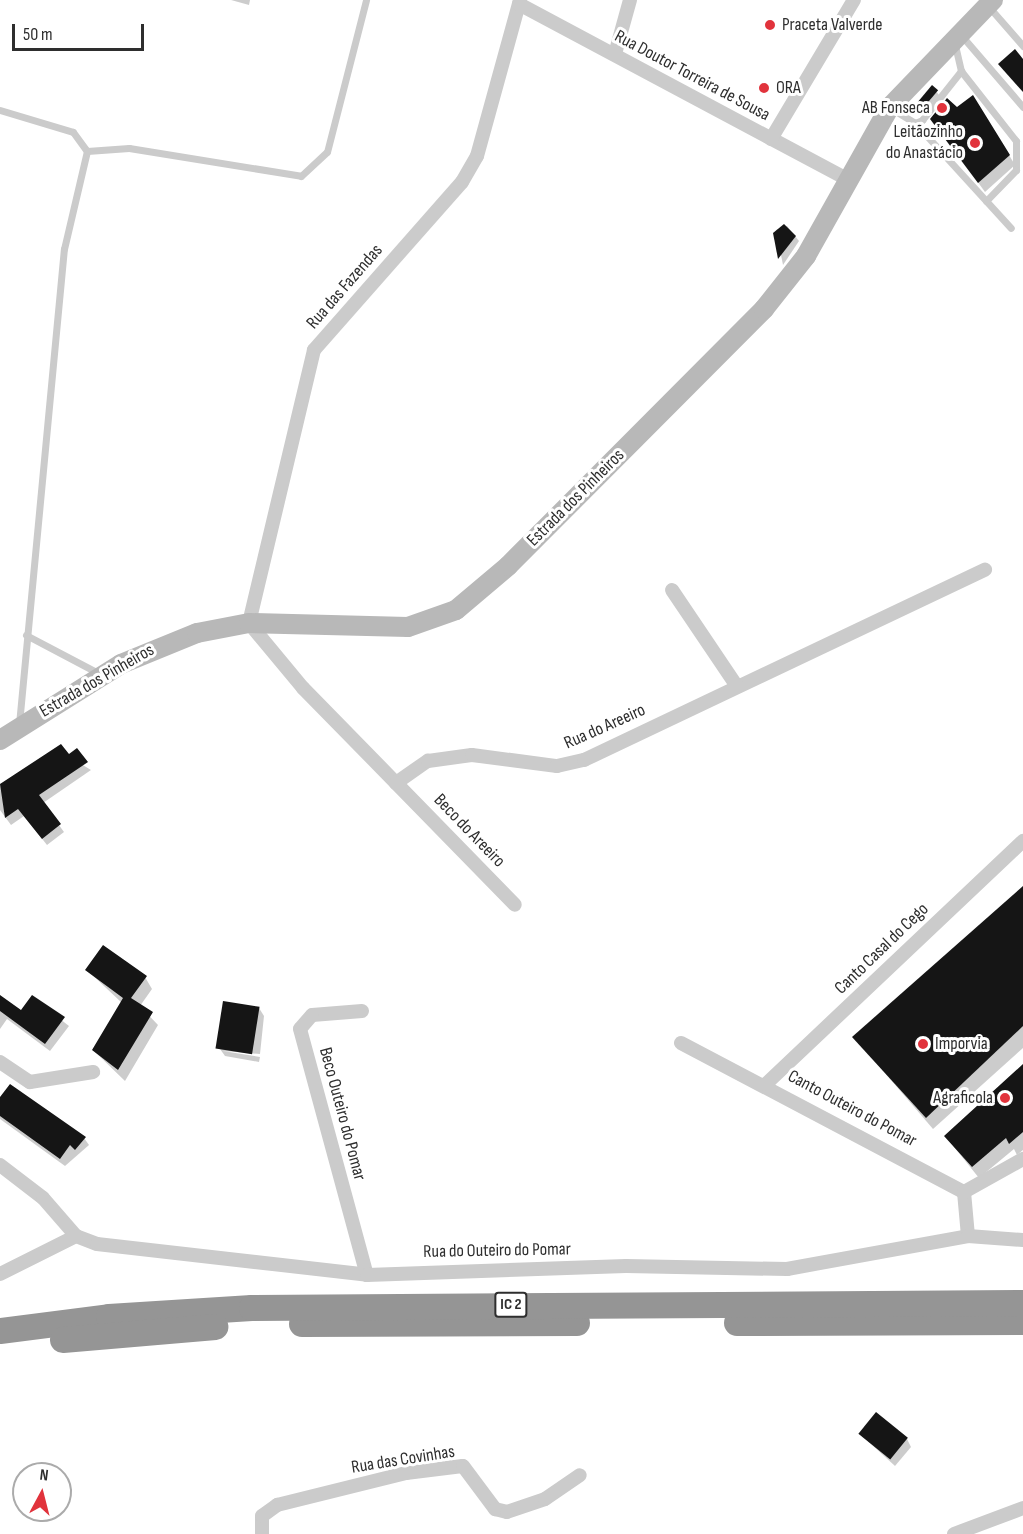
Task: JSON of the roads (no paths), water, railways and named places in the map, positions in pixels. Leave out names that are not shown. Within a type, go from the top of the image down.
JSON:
[{"type":"highway","name":"IC 2","points":[[0,1331],[109,1317],[252,1308],[1023,1303]]},
{"type":"highway","name":"IC 2","points":[[0,1348],[250,1325],[1023,1323]]},
{"type":"main road","name":"Estrada dos Pinheiros","points":[[0,740],[102,675],[173,641],[249,622],[408,627],[435,621],[470,600],[764,309],[806,256],[890,108],[990,2]]},
{"type":"street","points":[[615,54],[630,0]]},
{"type":"street","points":[[771,139],[854,0]]},
{"type":"street","name":"Rua Doutor Torreira de Sousa","points":[[519,2],[848,180]]},
{"type":"street","name":"Rua das Fazendas","points":[[249,622],[314,350],[462,182],[477,156],[519,2]]},
{"type":"street","name":"Rua do Areeiro","points":[[396,783],[428,761],[472,755],[557,765],[584,760],[736,685],[985,570]]},
{"type":"street","points":[[672,590],[736,685]]},
{"type":"street","points":[[249,622],[303,688],[396,783]]},
{"type":"street","name":"Beco do Areeiro","points":[[396,783],[515,905]]},
{"type":"street","name":"Canto Casal do Cego","points":[[766,1084],[1023,841]]},
{"type":"street","name":"Beco Outeiro do Pomar","points":[[362,1011],[312,1015],[300,1029],[367,1275]]},
{"type":"street","name":"Canto Outeiro do Pomar","points":[[681,1043],[766,1084],[964,1192]]},
{"type":"street","points":[[0,1062],[30,1082],[93,1072]]},
{"type":"street","points":[[968,1236],[964,1192],[1023,1159]]},
{"type":"street","points":[[0,1165],[43,1198],[76,1236],[0,1274]]},
{"type":"street","name":"Rua do Outeiro do Pomar","points":[[76,1236],[98,1244],[367,1275],[626,1266],[787,1269],[968,1236],[1023,1240]]},
{"type":"street","name":"Rua das Covinhas","points":[[262,1534],[262,1516],[277,1505],[406,1473],[463,1466],[495,1509],[507,1512],[545,1500],[580,1475]]},
{"type":"street","points":[[954,1534],[980,1530],[1023,1508]]},
{"type":"lane","points":[[87,151],[129,148],[301,176],[327,152],[366,0]]},
{"type":"lane","points":[[990,2],[1023,46]]},
{"type":"lane","points":[[956,36],[962,70],[1016,141],[1016,170],[986,201]]},
{"type":"lane","points":[[956,36],[1023,107]]},
{"type":"lane","points":[[915,123],[962,70]]},
{"type":"lane","points":[[890,108],[915,123],[1011,228]]},
{"type":"lane","points":[[0,110],[73,132],[87,151],[64,249],[19,727]]},
{"type":"lane","points":[[26,635],[102,675]]},
{"type":"place","name":"Praceta Valverde","points":[[770,25]]},
{"type":"place","name":"ORA","points":[[764,88]]},
{"type":"place","name":"AB Fonseca","points":[[942,108]]},
{"type":"place","name":"Leitãozinho do Anastácio","points":[[975,143]]},
{"type":"place","name":"Imporvia","points":[[923,1044]]},
{"type":"place","name":"Agraficola","points":[[1005,1098]]}]
